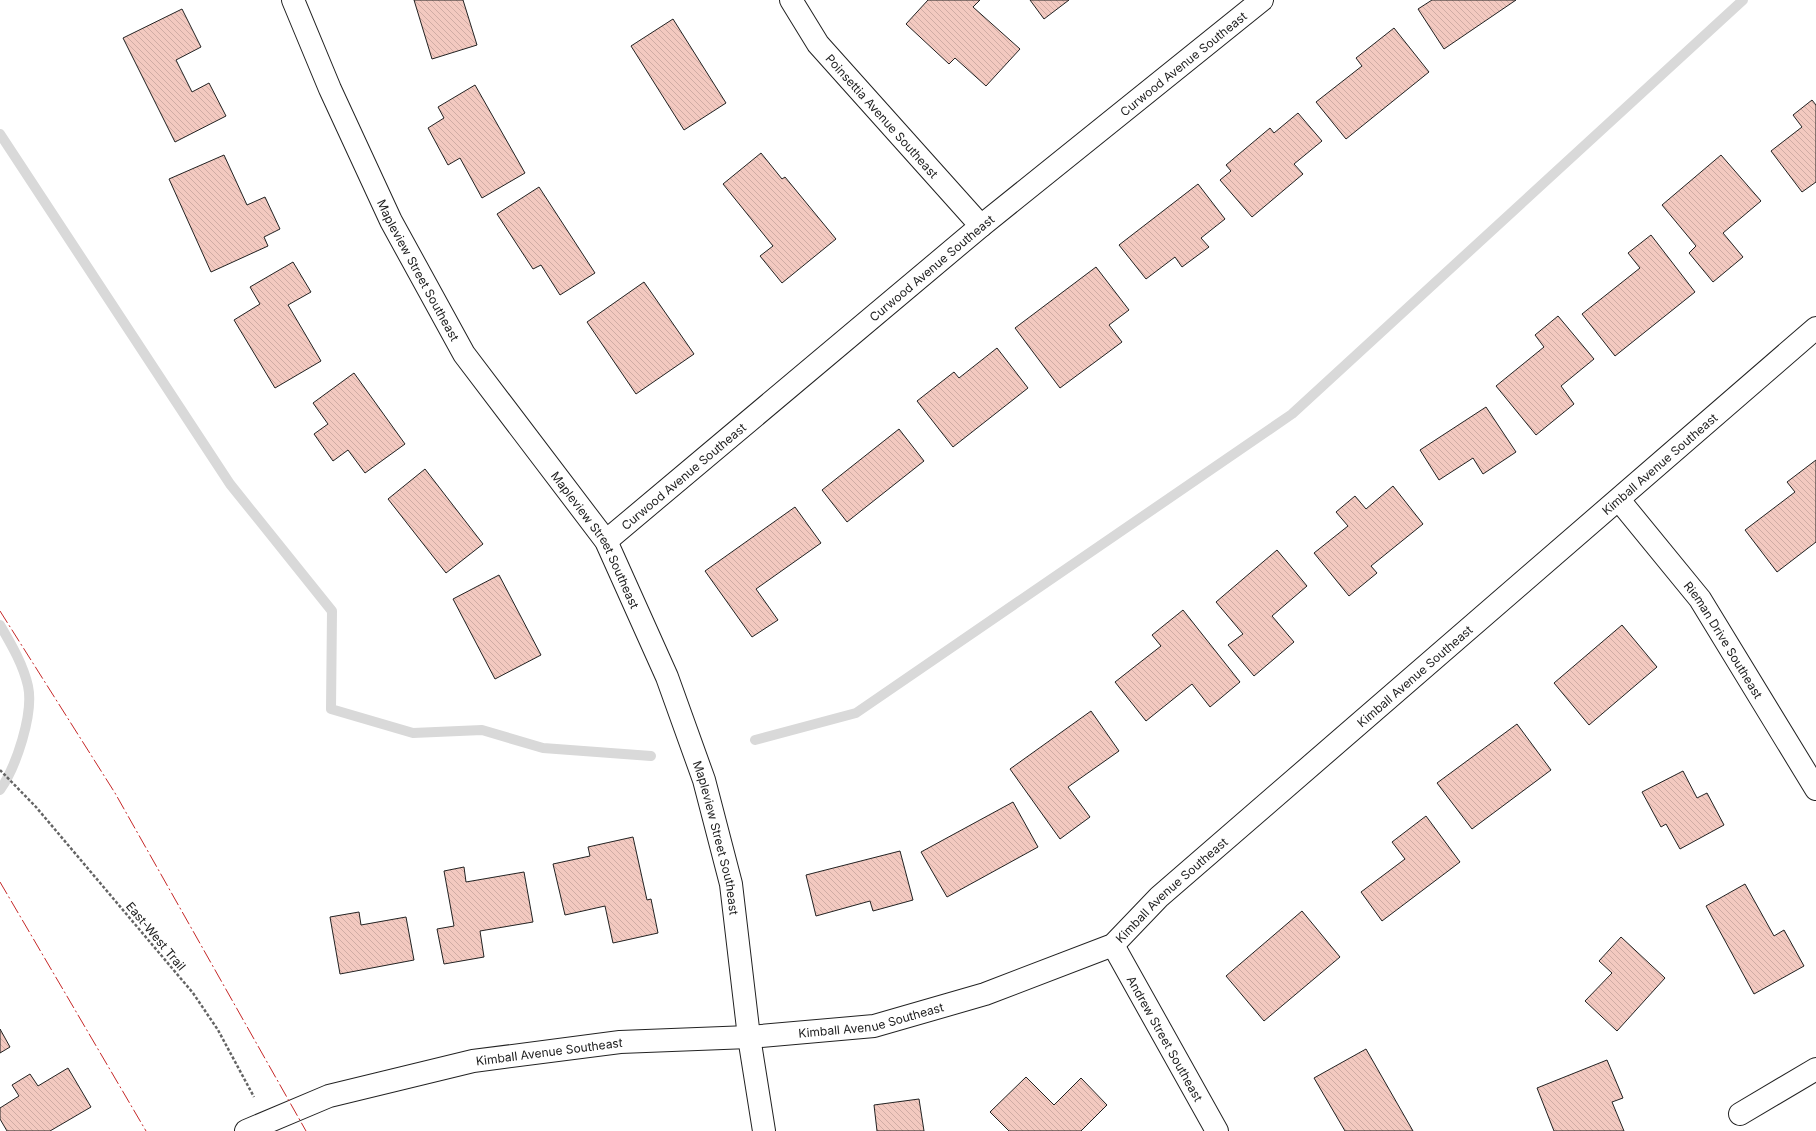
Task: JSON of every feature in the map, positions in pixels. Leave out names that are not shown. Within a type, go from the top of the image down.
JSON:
[{"type":"street","name":"Mapleview Street Southeast","points":[[293,0],[330,89],[391,221],[464,354],[606,541],[667,677],[704,780],[731,884],[749,1037],[764,1131]]},
{"type":"street","name":"Poinsettia Avenue Southeast","points":[[791,0],[818,44],[981,226]]},
{"type":"street","name":"Curwood Avenue Southeast","points":[[606,541],[981,226],[1262,0]]},
{"type":"street","name":"Kimball Avenue Southeast","points":[[246,1131],[329,1096],[473,1061],[620,1042],[749,1037],[874,1026],[985,994],[1113,945],[1159,896],[1619,500],[1816,328]]},
{"type":"street","name":"Rieman Drive Southeast","points":[[1619,500],[1700,599],[1816,789]]},
{"type":"street","name":"Andrew Street Southeast","points":[[1113,945],[1217,1131]]},
{"type":"street","points":[[1740,1114],[1816,1069]]},
{"type":"path","name":"East-West Trail","points":[[0,770],[36,807],[193,993],[218,1030],[268,1122]]},
{"type":"building","points":[[414,0],[463,0],[477,45],[432,59]]},
{"type":"building","points":[[928,0],[980,0],[973,7],[1020,49],[986,86],[955,58],[949,64],[906,24]]},
{"type":"building","points":[[1030,0],[1069,0],[1044,19]]},
{"type":"building","points":[[1432,0],[1516,0],[1444,49],[1418,9]]},
{"type":"building","points":[[182,9],[201,47],[176,60],[192,92],[209,83],[226,116],[175,142],[123,38]]},
{"type":"building","points":[[673,19],[726,103],[684,130],[631,46]]},
{"type":"building","points":[[1394,28],[1429,72],[1346,139],[1316,102],[1362,66],[1356,58]]},
{"type":"building","points":[[475,85],[525,173],[482,198],[460,158],[448,165],[428,128],[444,118],[438,107]]},
{"type":"building","points":[[1812,100],[1816,105],[1816,182],[1802,192],[1771,151],[1802,127],[1793,115]]},
{"type":"building","points":[[1298,113],[1322,141],[1294,164],[1303,174],[1252,217],[1220,180],[1231,171],[1226,165],[1270,128],[1274,133]]},
{"type":"building","points":[[761,153],[782,179],[785,177],[836,239],[782,283],[760,256],[773,246],[723,184]]},
{"type":"building","points":[[224,155],[247,205],[265,197],[280,229],[264,237],[268,246],[211,272],[169,179]]},
{"type":"building","points":[[1721,155],[1761,201],[1723,233],[1743,257],[1713,282],[1689,253],[1696,246],[1662,205]]},
{"type":"building","points":[[1198,184],[1225,219],[1201,238],[1209,247],[1182,267],[1175,257],[1146,279],[1119,245]]},
{"type":"building","points":[[539,187],[595,273],[560,295],[541,265],[533,269],[497,214]]},
{"type":"building","points":[[1651,235],[1695,292],[1615,356],[1582,314],[1640,268],[1628,253]]},
{"type":"building","points":[[293,262],[311,292],[288,305],[321,361],[275,388],[234,320],[260,304],[250,287]]},
{"type":"building","points":[[1096,267],[1129,310],[1109,325],[1122,342],[1060,388],[1015,328]]},
{"type":"building","points":[[644,282],[694,354],[636,394],[587,322]]},
{"type":"building","points":[[1558,316],[1594,359],[1561,386],[1574,404],[1536,435],[1496,386],[1544,347],[1535,335]]},
{"type":"building","points":[[997,348],[1028,388],[953,447],[917,401],[954,372],[959,378]]},
{"type":"building","points":[[354,373],[405,444],[365,473],[348,450],[333,461],[314,434],[328,424],[313,403]]},
{"type":"building","points":[[1486,407],[1516,452],[1483,474],[1473,458],[1439,480],[1420,450]]},
{"type":"building","points":[[899,429],[924,461],[847,522],[822,490]]},
{"type":"building","points":[[1816,460],[1816,542],[1777,572],[1745,530],[1795,492],[1787,482]]},
{"type":"building","points":[[425,469],[483,544],[446,573],[388,499]]},
{"type":"building","points":[[1393,486],[1423,524],[1371,566],[1377,573],[1349,596],[1314,553],[1348,526],[1336,512],[1355,496],[1366,509]]},
{"type":"building","points":[[795,507],[821,543],[756,589],[778,620],[752,637],[705,571]]},
{"type":"building","points":[[1277,550],[1307,586],[1272,616],[1294,642],[1254,676],[1228,645],[1243,634],[1216,602]]},
{"type":"building","points":[[499,575],[541,655],[495,679],[453,599]]},
{"type":"building","points":[[1183,610],[1240,682],[1210,707],[1192,684],[1146,721],[1115,682],[1161,646],[1152,635]]},
{"type":"building","points":[[1622,625],[1657,667],[1589,725],[1554,683]]},
{"type":"building","points":[[1091,711],[1119,751],[1068,787],[1090,817],[1060,839],[1010,769]]},
{"type":"building","points":[[1517,724],[1551,770],[1472,829],[1437,783]]},
{"type":"building","points":[[1683,771],[1697,798],[1707,793],[1724,825],[1680,849],[1666,824],[1661,827],[1642,792]]},
{"type":"building","points":[[1013,802],[1038,847],[947,897],[921,852]]},
{"type":"building","points":[[1426,816],[1460,862],[1382,921],[1361,892],[1405,859],[1392,842]]},
{"type":"building","points":[[633,837],[647,900],[651,899],[658,933],[613,943],[605,906],[565,915],[553,864],[590,856],[588,847]]},
{"type":"building","points":[[900,851],[913,900],[873,911],[870,901],[816,916],[806,875]]},
{"type":"building","points":[[464,867],[466,882],[524,872],[533,922],[480,931],[484,957],[444,964],[437,929],[454,926],[444,871]]},
{"type":"building","points":[[1745,884],[1774,936],[1784,930],[1804,966],[1754,994],[1706,906]]},
{"type":"building","points":[[1302,911],[1340,957],[1264,1021],[1226,976]]},
{"type":"building","points":[[359,912],[361,925],[406,917],[414,960],[340,974],[330,917]]},
{"type":"building","points":[[1621,937],[1665,978],[1617,1031],[1585,1001],[1612,973],[1599,961]]},
{"type":"building","points":[[0,1029],[10,1047],[0,1053]]},
{"type":"building","points":[[1366,1049],[1413,1131],[1345,1131],[1314,1078]]},
{"type":"building","points":[[1607,1060],[1623,1098],[1612,1102],[1624,1131],[1554,1131],[1537,1088]]},
{"type":"building","points":[[68,1068],[91,1107],[50,1131],[7,1131],[0,1119],[0,1108],[19,1096],[12,1085],[30,1074],[38,1086]]},
{"type":"building","points":[[1026,1077],[1054,1105],[1081,1078],[1107,1105],[1081,1131],[1009,1131],[990,1112]]},
{"type":"building","points":[[919,1099],[924,1131],[877,1131],[874,1105]]},
{"type":"waterway","points":[[755,740],[856,713],[1292,414],[1743,0]]},
{"type":"waterway","points":[[0,134],[230,484],[332,611],[331,709],[413,733],[482,730],[543,748],[651,756]]},
{"type":"waterway","points":[[0,625],[23,670],[28,686],[29,698],[26,725],[22,740],[12,768],[0,790]]},
{"type":"power","points":[[0,611],[115,793],[306,1131]]},
{"type":"power","points":[[0,882],[146,1131]]}]
